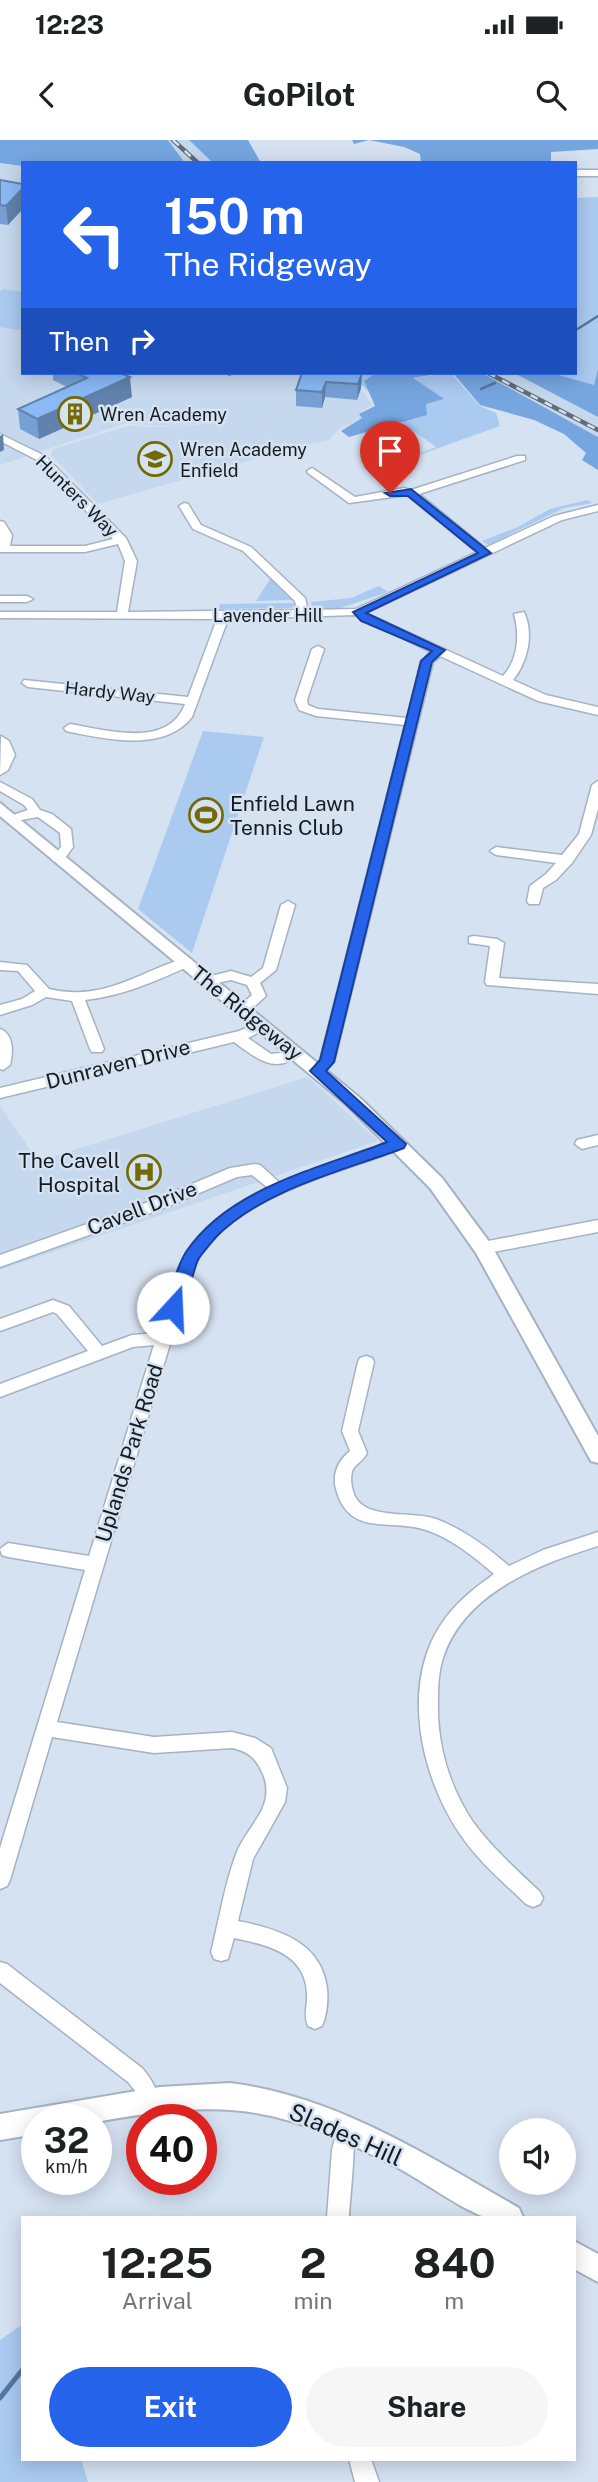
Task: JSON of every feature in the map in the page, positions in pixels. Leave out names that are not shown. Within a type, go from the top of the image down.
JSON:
[{"type":"main road","name":"The Ridgeway","points":[[7,814],[58,859],[294,1051],[398,1144],[450,1201],[483,1248],[598,1455]]},
{"type":"main road","name":"Slades Hill","points":[[112,2108],[231,2094],[307,2112],[346,2129],[508,2216]]},
{"type":"main road","points":[[0,2127],[21,2124]]},
{"type":"main road","points":[[576,2254],[598,2269]]},
{"type":"street","points":[[577,173],[598,173]]},
{"type":"street","name":"Hunters Way","points":[[0,437],[41,458],[122,540],[131,558],[122,614]]},
{"type":"street","points":[[411,493],[521,458]]},
{"type":"street","points":[[312,471],[353,501],[404,491],[411,493],[485,553]]},
{"type":"street","points":[[184,506],[200,529],[247,549],[301,600],[303,614]]},
{"type":"street","name":"Lavender Hill","points":[[0,615],[358,612],[566,515],[598,508]]},
{"type":"street","points":[[0,524],[7,535],[2,549],[76,550],[122,540]]},
{"type":"street","points":[[0,599],[27,599]]},
{"type":"street","points":[[358,612],[542,698],[598,711]]},
{"type":"street","points":[[505,681],[516,669],[523,625],[520,614]]},
{"type":"street","name":"Hardy Way","points":[[70,729],[140,736],[160,735],[183,722],[224,615]]},
{"type":"street","points":[[318,649],[301,700],[303,707],[316,712],[412,722]]},
{"type":"street","points":[[317,1071],[327,1062],[427,661],[440,650]]},
{"type":"street","name":"Hardy Way","points":[[28,683],[192,701]]},
{"type":"street","points":[[0,771],[7,765],[9,753],[7,745],[1,740]]},
{"type":"street","points":[[534,901],[537,886],[551,877],[567,860],[589,828],[598,785]]},
{"type":"street","points":[[0,786],[28,802],[35,812]]},
{"type":"street","points":[[7,814],[45,814],[66,832],[67,847],[58,859]]},
{"type":"street","points":[[496,851],[567,860]]},
{"type":"street","points":[[253,982],[269,970],[288,905]]},
{"type":"street","points":[[474,940],[497,943],[492,982],[598,989]]},
{"type":"street","points":[[0,1010],[27,1002],[44,992],[77,998],[150,979],[186,962]]},
{"type":"street","points":[[0,965],[27,969],[44,992]]},
{"type":"street","points":[[208,981],[231,975],[253,982],[259,996],[243,1009]]},
{"type":"street","points":[[77,998],[97,1049]]},
{"type":"street","name":"Dunraven Drive","points":[[0,1093],[235,1037],[263,1026]]},
{"type":"street","points":[[0,1034],[6,1051],[3,1065]]},
{"type":"street","points":[[235,1037],[268,1059],[283,1058],[294,1051]]},
{"type":"street","points":[[582,1144],[598,1140]]},
{"type":"street","name":"Uplands Park Road","points":[[0,1880],[164,1338],[192,1256],[212,1232],[235,1214],[278,1189],[398,1144]]},
{"type":"street","name":"Cavell Drive","points":[[0,1261],[159,1204],[235,1171],[255,1169],[278,1189]]},
{"type":"street","points":[[483,1248],[598,1226]]},
{"type":"street","points":[[0,1325],[53,1306],[63,1310],[99,1353]]},
{"type":"street","points":[[0,1391],[141,1338],[164,1338]]},
{"type":"street","points":[[366,1362],[350,1431],[359,1453],[344,1468],[342,1479],[346,1498],[360,1513],[372,1518],[411,1519],[435,1525],[507,1575]]},
{"type":"street","points":[[533,1898],[491,1857],[467,1828],[440,1774],[429,1726],[432,1674],[440,1643],[462,1612],[507,1575],[548,1555],[598,1539]]},
{"type":"street","points":[[8,1550],[95,1564]]},
{"type":"street","points":[[47,1728],[154,1745],[232,1740],[248,1744],[264,1754],[278,1788],[276,1802],[244,1857],[221,1952]]},
{"type":"street","points":[[228,1928],[274,1938],[306,1958],[315,1973],[320,1993],[315,2019]]},
{"type":"street","points":[[0,1971],[135,2075],[145,2088],[148,2102]]},
{"type":"street","points":[[338,2216],[346,2129]]},
{"type":"street","points":[[361,2461],[367,2482]]},
{"type":"shaded area","points":[[0,140],[168,140],[184,161],[21,161],[21,166],[0,163]]},
{"type":"shaded area","points":[[168,140],[189,140],[211,161],[184,161]]},
{"type":"shaded area","points":[[189,140],[248,140],[260,161],[211,161]]},
{"type":"shaded area","points":[[352,140],[369,140],[354,144]]},
{"type":"shaded area","points":[[369,140],[598,140],[598,149],[551,152],[551,161],[421,161],[420,154],[404,147]]},
{"type":"shaded area","points":[[0,163],[21,166],[21,375],[349,375],[373,405],[360,413],[362,418],[339,429],[329,440],[98,504],[51,455],[53,449],[128,426],[160,427],[264,420],[164,426],[126,423],[0,465]]},
{"type":"shaded area","points":[[598,197],[598,405],[554,375],[577,375],[577,198]]},
{"type":"shaded area","points":[[3,289],[21,292],[19,330],[0,327],[0,292]]},
{"type":"shaded area","points":[[598,369],[598,417],[518,375],[558,375],[594,385]]},
{"type":"shaded area","points":[[351,375],[409,375],[414,378],[453,375],[480,406],[496,413],[500,426],[388,466],[436,447],[404,424]]},
{"type":"shaded area","points":[[373,375],[430,375],[413,378],[444,399],[426,404],[427,415],[349,437],[341,431],[362,418],[359,414],[375,406],[364,381]]},
{"type":"shaded area","points":[[455,375],[486,375],[598,437],[598,470],[582,460],[586,453],[564,434],[534,420],[480,405]]},
{"type":"shaded area","points":[[486,375],[518,375],[598,417],[598,437]]},
{"type":"shaded area","points":[[587,500],[593,503],[564,508],[488,545],[482,541],[518,527],[550,509]]},
{"type":"shaded area","points":[[272,576],[297,600],[256,601]]},
{"type":"shaded area","points":[[379,586],[388,592],[340,608],[312,608],[311,602],[351,598]]},
{"type":"shaded area","points":[[296,603],[292,608],[219,609],[220,604]]},
{"type":"shaded area","name":"Enfield Lawn Tennis Club","points":[[203,731],[264,737],[192,953],[138,909]]},
{"type":"shaded area","name":"The Cavell Hospital","points":[[308,1077],[378,1141],[0,1270],[0,1106],[38,1161]]},
{"type":"shaded area","points":[[21,2325],[21,2461],[82,2461],[88,2482],[0,2482],[0,2340]]},
{"type":"building","points":[[0,180],[21,184],[21,190],[6,206],[0,205]]},
{"type":"building","points":[[80,375],[130,377],[37,419],[18,409],[87,378]]},
{"type":"building","points":[[301,375],[361,375],[358,384],[326,382],[322,392],[296,390]]},
{"type":"waterway","points":[[577,329],[598,316]]},
{"type":"waterway","points":[[481,389],[495,383]]},
{"type":"waterway","points":[[0,2398],[21,2372]]},
{"type":"railway","points":[[173,140],[196,161]]},
{"type":"railway","points":[[492,375],[598,430]]},
{"type":"place","name":"Wren Academy","points":[[75,414]]},
{"type":"place","name":"Wren Academy Enfield","points":[[155,459]]},
{"type":"place","name":"Enfield Lawn Tennis Club","points":[[206,815]]},
{"type":"place","name":"The Cavell Hospital","points":[[144,1172]]},
{"type":"route","points":[[173,1308],[192,1256],[212,1232],[235,1214],[278,1189],[398,1144],[317,1071],[327,1062],[427,661],[429,656],[440,650],[358,612],[485,553],[411,493],[390,493]]}]
